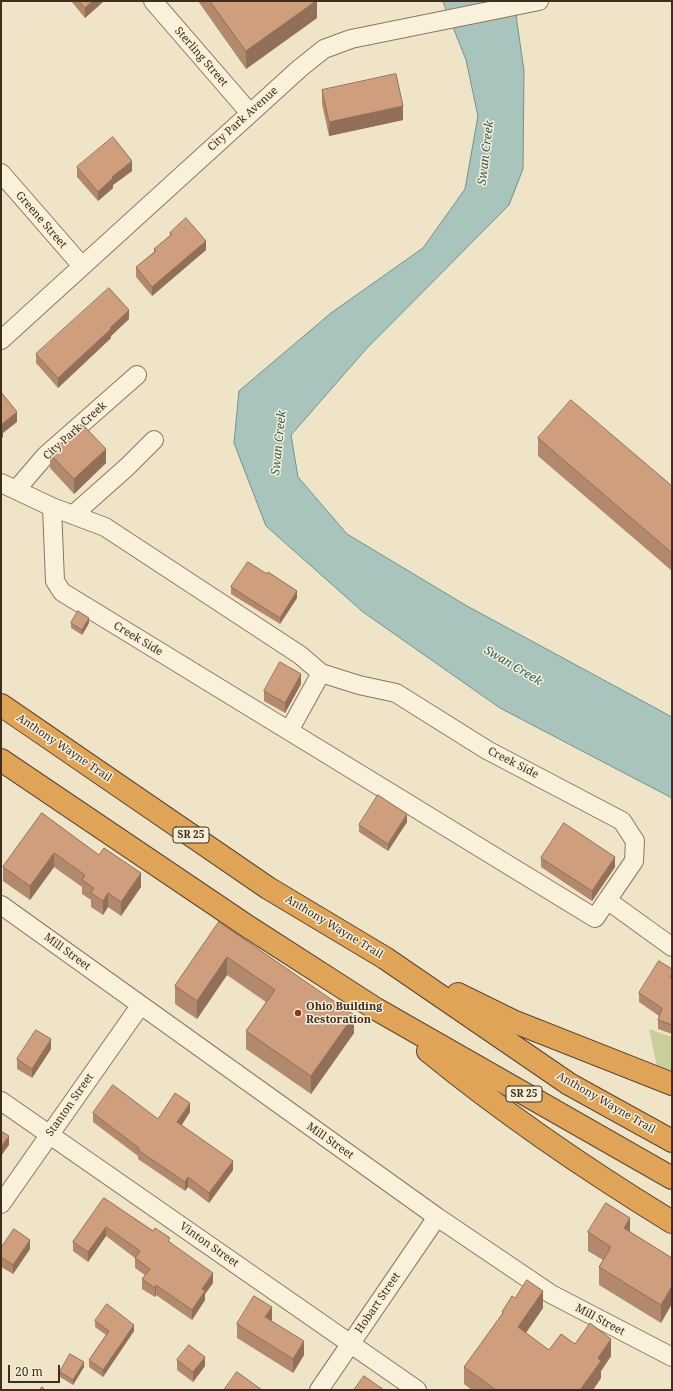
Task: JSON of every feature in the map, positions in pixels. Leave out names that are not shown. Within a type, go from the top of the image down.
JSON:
[{"type":"highway","name":"Anthony Wayne Trail","points":[[1,706],[268,888],[385,958],[569,1084],[672,1141]]},
{"type":"highway","name":"SR 25","points":[[1,760],[247,926],[376,1009],[672,1178]]},
{"type":"highway","points":[[385,958],[515,1022],[672,1084]]},
{"type":"highway","points":[[376,1009],[482,1095],[616,1188],[672,1222]]},
{"type":"street","name":"Sterling Street","points":[[153,1],[249,112]]},
{"type":"street","name":"City Park Avenue","points":[[1,340],[249,112],[299,68],[324,49],[351,39],[530,3]]},
{"type":"street","name":"Greene Street","points":[[1,173],[82,266]]},
{"type":"street","name":"City Park Creek","points":[[9,487],[137,375]]},
{"type":"street","points":[[73,515],[127,467],[154,440]]},
{"type":"street","name":"Creek Side","points":[[9,487],[52,507],[105,527],[300,655],[321,673],[359,685],[396,693],[487,750],[622,821],[635,841],[634,861],[595,918],[62,592],[55,581],[52,507]]},
{"type":"street","points":[[289,731],[321,673]]},
{"type":"street","points":[[608,900],[672,947]]},
{"type":"street","name":"Mill Street","points":[[1,905],[140,1006],[437,1217],[551,1294],[672,1357]]},
{"type":"street","name":"Stanton Street","points":[[1,1204],[140,1006]]},
{"type":"street","name":"Vinton Street","points":[[1,1101],[417,1390]]},
{"type":"street","name":"Hobart Street","points":[[319,1390],[437,1217]]},
{"type":"green space","points":[[649,1029],[672,1037],[672,1071],[657,1066]]},
{"type":"water","name":"Swan Creek","points":[[443,1],[514,1],[524,71],[523,169],[509,205],[367,348],[291,435],[298,477],[347,534],[467,606],[672,717],[672,798],[500,708],[363,612],[266,526],[234,443],[239,391],[331,313],[423,248],[465,189],[478,116],[466,60]]},
{"type":"building","points":[[79,1],[93,1],[85,8]]},
{"type":"building","points":[[210,1],[316,1],[246,51]]},
{"type":"building","points":[[396,74],[403,106],[329,122],[322,90]]},
{"type":"building","points":[[113,137],[132,161],[112,177],[113,178],[98,192],[77,167]]},
{"type":"building","points":[[186,218],[206,241],[152,287],[136,267],[156,251],[154,249],[172,234],[170,233]]},
{"type":"building","points":[[109,288],[129,310],[110,328],[111,329],[58,378],[36,354]]},
{"type":"building","points":[[1,392],[17,412],[1,425]]},
{"type":"building","points":[[571,400],[672,486],[672,553],[538,438]]},
{"type":"building","points":[[82,424],[106,449],[74,479],[50,454]]},
{"type":"building","points":[[248,562],[267,574],[268,572],[297,591],[280,618],[231,587]]},
{"type":"building","points":[[78,611],[89,618],[82,630],[71,623]]},
{"type":"building","points":[[280,662],[301,674],[285,703],[264,691]]},
{"type":"building","points":[[378,795],[407,814],[388,844],[359,825]]},
{"type":"building","points":[[42,813],[99,855],[104,848],[141,873],[121,902],[108,893],[103,901],[91,893],[94,888],[82,880],[85,875],[54,853],[30,886],[3,867]]},
{"type":"building","points":[[564,823],[615,857],[592,891],[541,858]]},
{"type":"building","name":"Ohio Building Restoration","points":[[219,922],[354,1015],[311,1076],[246,1031],[275,990],[227,957],[197,1001],[175,986]]},
{"type":"building","points":[[659,961],[672,969],[670,977],[672,978],[672,1025],[658,1020],[662,1008],[639,993]]},
{"type":"building","points":[[36,1030],[51,1039],[32,1069],[17,1059]]},
{"type":"building","points":[[113,1085],[158,1119],[175,1093],[190,1103],[177,1122],[233,1161],[209,1193],[188,1177],[185,1182],[138,1150],[139,1148],[93,1113]]},
{"type":"building","points":[[1,1131],[9,1136],[1,1147]]},
{"type":"building","points":[[104,1198],[153,1231],[155,1228],[170,1238],[168,1241],[213,1273],[202,1289],[205,1291],[192,1310],[156,1285],[155,1288],[142,1279],[150,1269],[135,1258],[140,1251],[106,1227],[88,1252],[73,1242]]},
{"type":"building","points":[[606,1203],[630,1218],[624,1228],[672,1258],[672,1286],[661,1305],[599,1267],[611,1247],[588,1232]]},
{"type":"building","points":[[14,1229],[30,1240],[13,1265],[1,1257],[1,1248]]},
{"type":"building","points":[[527,1280],[543,1291],[518,1327],[549,1350],[561,1334],[575,1344],[590,1323],[611,1339],[598,1358],[601,1361],[580,1390],[496,1390],[464,1367],[503,1313],[502,1312],[512,1296],[515,1298]]},
{"type":"building","points":[[254,1296],[272,1307],[265,1317],[304,1341],[293,1359],[237,1324]]},
{"type":"building","points":[[107,1304],[134,1325],[103,1370],[89,1360],[109,1331],[95,1321]]},
{"type":"building","points":[[189,1345],[205,1357],[193,1372],[177,1360]]},
{"type":"building","points":[[70,1354],[84,1362],[73,1380],[60,1372]]},
{"type":"building","points":[[237,1372],[262,1390],[224,1390]]},
{"type":"building","points":[[364,1376],[384,1390],[354,1390]]},
{"type":"place","name":"Ohio Building Restoration","points":[[298,1013]]}]
